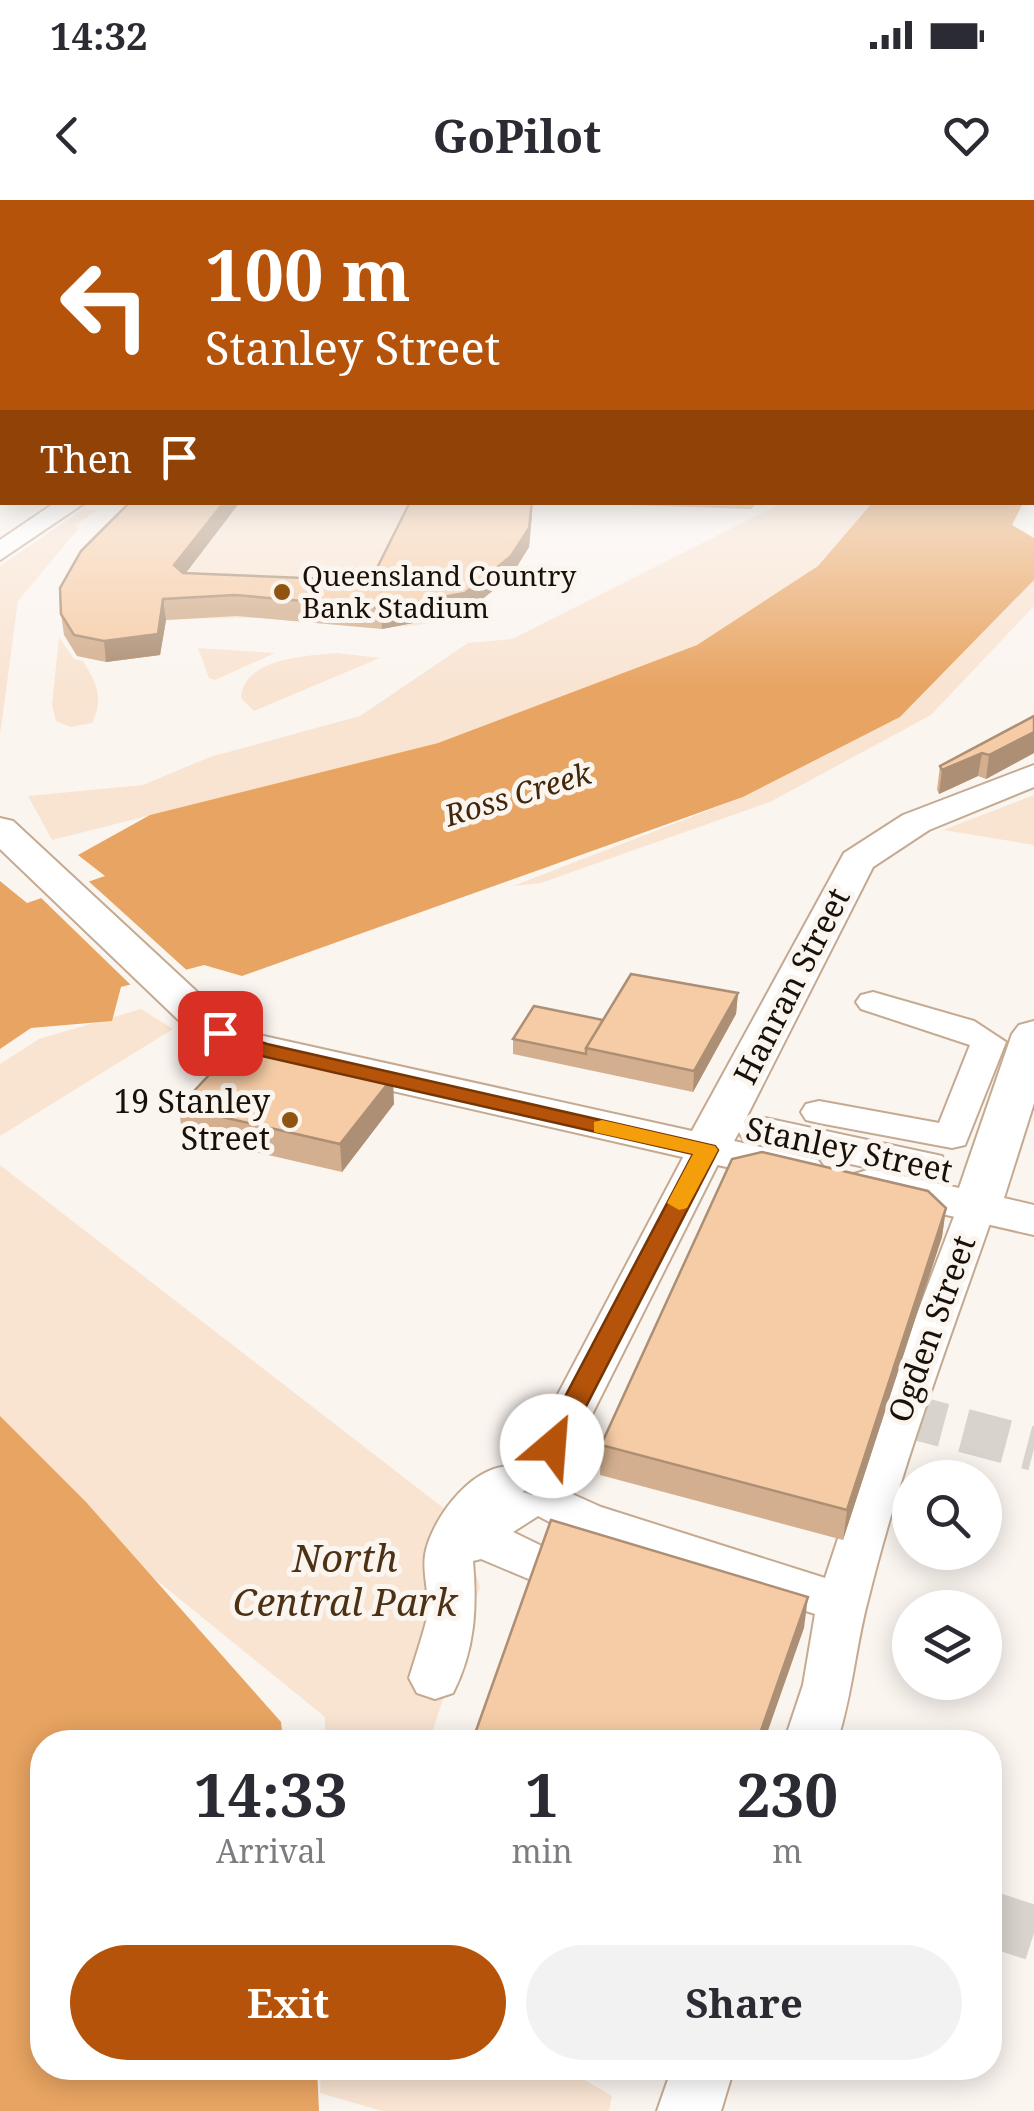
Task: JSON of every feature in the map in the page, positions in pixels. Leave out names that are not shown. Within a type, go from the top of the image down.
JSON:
[{"type":"main road","points":[[0,533],[35,509]]},
{"type":"main road","points":[[0,552],[63,509]]},
{"type":"main road","name":"Hanran Street","points":[[714,1137],[857,861],[868,849],[925,821],[1025,783]]},
{"type":"main road","name":"Stanley Street","points":[[0,829],[212,1028],[714,1137],[1000,1192],[1034,1220]]},
{"type":"main road","name":"Ogden Street","points":[[1000,1192],[1034,1034]]},
{"type":"street","points":[[819,1112],[952,1138],[988,1042]]},
{"type":"street","name":"Hanran Street","points":[[508,1511],[714,1137]]},
{"type":"street","name":"Ogden Street","points":[[815,1730],[829,1686],[842,1603],[900,1414],[1000,1192]]},
{"type":"street","points":[[508,1511],[505,1552],[531,1562]]},
{"type":"street","points":[[508,1511],[584,1519],[842,1603]]},
{"type":"street","points":[[435,1678],[453,1613],[508,1511]]},
{"type":"street","points":[[689,2111],[700,2080]]},
{"type":"green space","name":"Queensland Country Bank Stadium","points":[[148,509],[528,509],[532,514],[525,548],[510,575],[468,608],[444,619],[394,627],[273,618],[166,620],[160,655],[106,662],[77,656]]},
{"type":"green space","points":[[770,509],[867,509],[818,566],[697,645],[438,743],[52,840],[28,796],[143,785],[210,757],[360,716],[468,643],[512,639]]},
{"type":"green space","points":[[82,510],[98,510],[74,526],[79,528],[18,601],[0,735],[0,566]]},
{"type":"green space","points":[[1034,580],[1034,606],[931,715],[770,802],[541,883],[513,886],[743,797],[900,717]]},
{"type":"green space","points":[[59,637],[74,659],[83,661],[95,684],[98,706],[92,723],[71,727],[56,721],[52,705]]},
{"type":"green space","points":[[198,648],[275,653],[215,680],[209,678]]},
{"type":"green space","points":[[337,653],[380,658],[254,711],[241,698],[244,685],[264,667],[294,658]]},
{"type":"green space","points":[[1034,795],[1034,845],[943,830]]},
{"type":"green space","points":[[141,1009],[173,1029],[0,1136],[0,1064],[39,1039]]},
{"type":"green space","name":"North Central Park","points":[[0,1165],[459,1520],[480,1587],[433,1730],[325,1730],[325,1717],[0,1453]]},
{"type":"green space","points":[[321,2080],[585,2080],[612,2096],[609,2111],[382,2111],[320,2093]]},
{"type":"water","name":"Ross Creek","points":[[867,509],[1020,509],[1012,525],[1034,538],[1034,580],[900,717],[743,797],[242,976],[204,965],[121,987],[112,1021],[31,1028],[0,1049],[0,881],[27,903],[105,876],[78,855],[150,815],[438,743],[697,645],[818,566]]},
{"type":"water","points":[[0,1416],[86,1502],[281,1722],[282,1730],[30,1730],[30,2080],[318,2080],[319,2111],[0,2111]]},
{"type":"pier","points":[[85,878],[191,974],[135,989],[37,894]]},
{"type":"building","points":[[123,509],[218,509],[174,565],[183,573],[355,580],[374,574],[406,509],[531,509],[529,528],[511,556],[465,593],[381,608],[235,595],[163,599],[158,634],[104,641],[74,635],[61,614],[60,588],[81,551]]},
{"type":"building","points":[[1034,716],[1034,732],[989,755],[982,753],[942,770],[940,766]]},
{"type":"building","points":[[631,974],[738,993],[694,1071],[586,1048]]},
{"type":"building","points":[[534,1006],[603,1020],[586,1054],[513,1039]]},
{"type":"building","points":[[239,1043],[393,1077],[340,1144],[179,1107]]},
{"type":"building","points":[[762,1152],[928,1191],[946,1208],[847,1510],[601,1445],[732,1159]]},
{"type":"building","points":[[551,1520],[808,1597],[761,1730],[476,1730]]},
{"type":"tunnel","points":[[901,1414],[1034,1449]]},
{"type":"tunnel","points":[[1002,1923],[1034,1933]]},
{"type":"slow traffic","points":[[602,1127],[706,1150],[679,1203]]},
{"type":"place","name":"Queensland Country Bank Stadium","points":[[282,592]]},
{"type":"place","name":"19 Stanley Street","points":[[290,1120]]},
{"type":"route","points":[[220,1033],[260,1049],[706,1150],[552,1446]]}]
